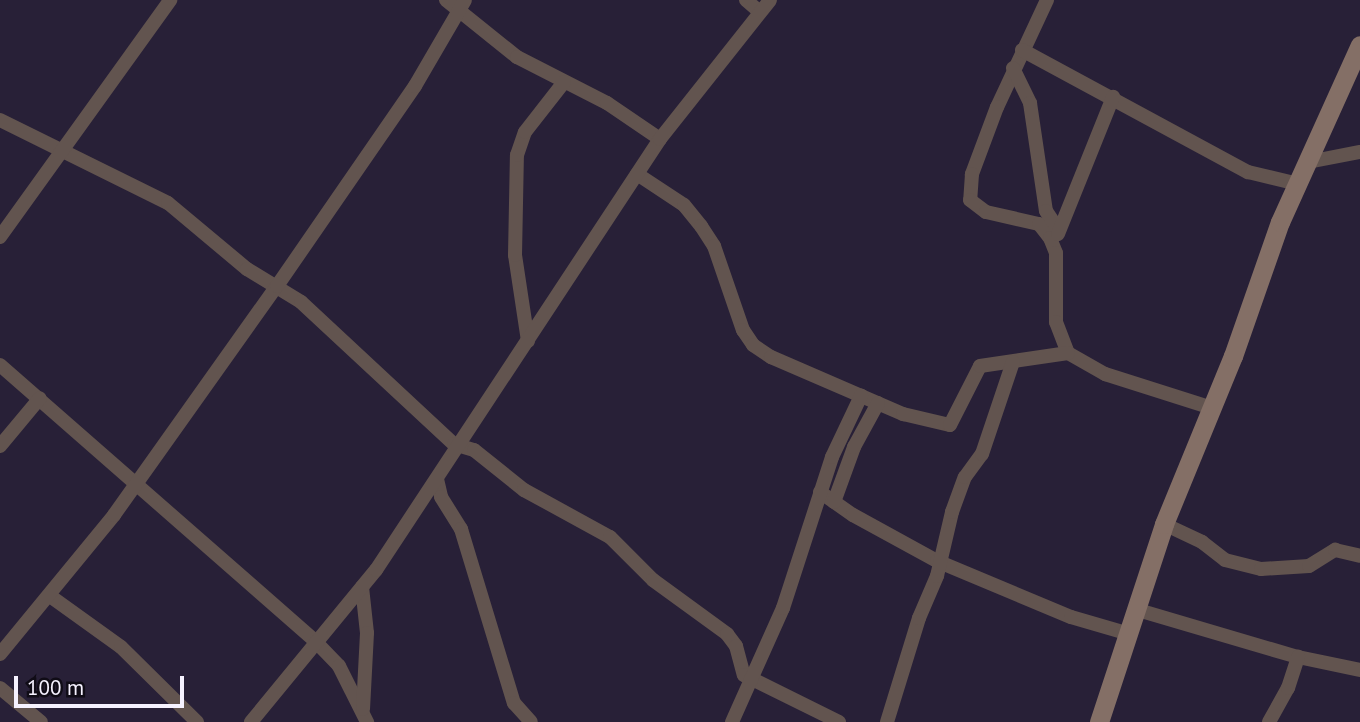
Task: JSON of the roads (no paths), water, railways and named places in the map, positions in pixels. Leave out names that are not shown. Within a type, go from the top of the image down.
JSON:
[{"type":"street","points":[[0,237],[170,0]]},
{"type":"street","points":[[446,0],[462,6],[517,57],[607,103],[660,139]]},
{"type":"street","points":[[746,0],[760,12]]},
{"type":"street","points":[[251,722],[362,587],[460,446],[660,139],[770,0]]},
{"type":"street","points":[[1047,0],[1013,68],[972,174],[970,200],[986,212],[1039,225],[1056,253]]},
{"type":"street","points":[[0,654],[50,596],[277,286],[415,86],[462,6]]},
{"type":"street","points":[[1099,722],[1138,610],[1164,524],[1209,407],[1298,184],[1360,44]]},
{"type":"street","points":[[1021,50],[1113,97],[1248,172],[1270,181],[1298,184]]},
{"type":"street","points":[[1013,68],[1032,112],[1046,211],[1059,230]]},
{"type":"street","points":[[528,341],[515,255],[517,155],[525,132],[564,82]]},
{"type":"street","points":[[1068,353],[1056,322],[1056,253],[1059,230],[1079,190],[1113,97]]},
{"type":"street","points":[[0,120],[157,197],[247,270],[301,302],[460,446],[474,450],[524,490],[596,526],[653,580],[727,634],[736,646],[740,668],[753,680],[839,722]]},
{"type":"street","points":[[1308,162],[1360,152]]},
{"type":"street","points":[[637,173],[684,205],[701,226],[714,246],[743,330],[753,345],[771,357],[878,403],[932,424],[950,425],[977,369],[985,363],[1013,362],[1068,353],[1105,374],[1209,407]]},
{"type":"street","points":[[887,722],[919,618],[934,583],[937,561],[961,486],[982,454],[1013,362]]},
{"type":"street","points":[[0,365],[316,642],[339,666],[365,718]]},
{"type":"street","points":[[732,722],[742,694],[753,680],[798,565],[820,492],[861,396]]},
{"type":"street","points":[[0,446],[40,398]]},
{"type":"street","points":[[834,502],[854,447],[878,403]]},
{"type":"street","points":[[437,479],[441,497],[461,528],[505,663],[513,703],[531,722]]},
{"type":"street","points":[[820,492],[937,561],[1071,617],[1129,634]]},
{"type":"street","points":[[1164,524],[1202,542],[1225,560],[1261,569],[1309,566],[1335,550],[1360,556]]},
{"type":"street","points":[[362,587],[368,633],[365,718]]},
{"type":"street","points":[[50,596],[121,647],[197,722]]},
{"type":"street","points":[[1138,610],[1298,657],[1360,670]]},
{"type":"street","points":[[1269,722],[1289,688],[1298,657]]},
{"type":"street","points":[[0,688],[41,722]]}]
